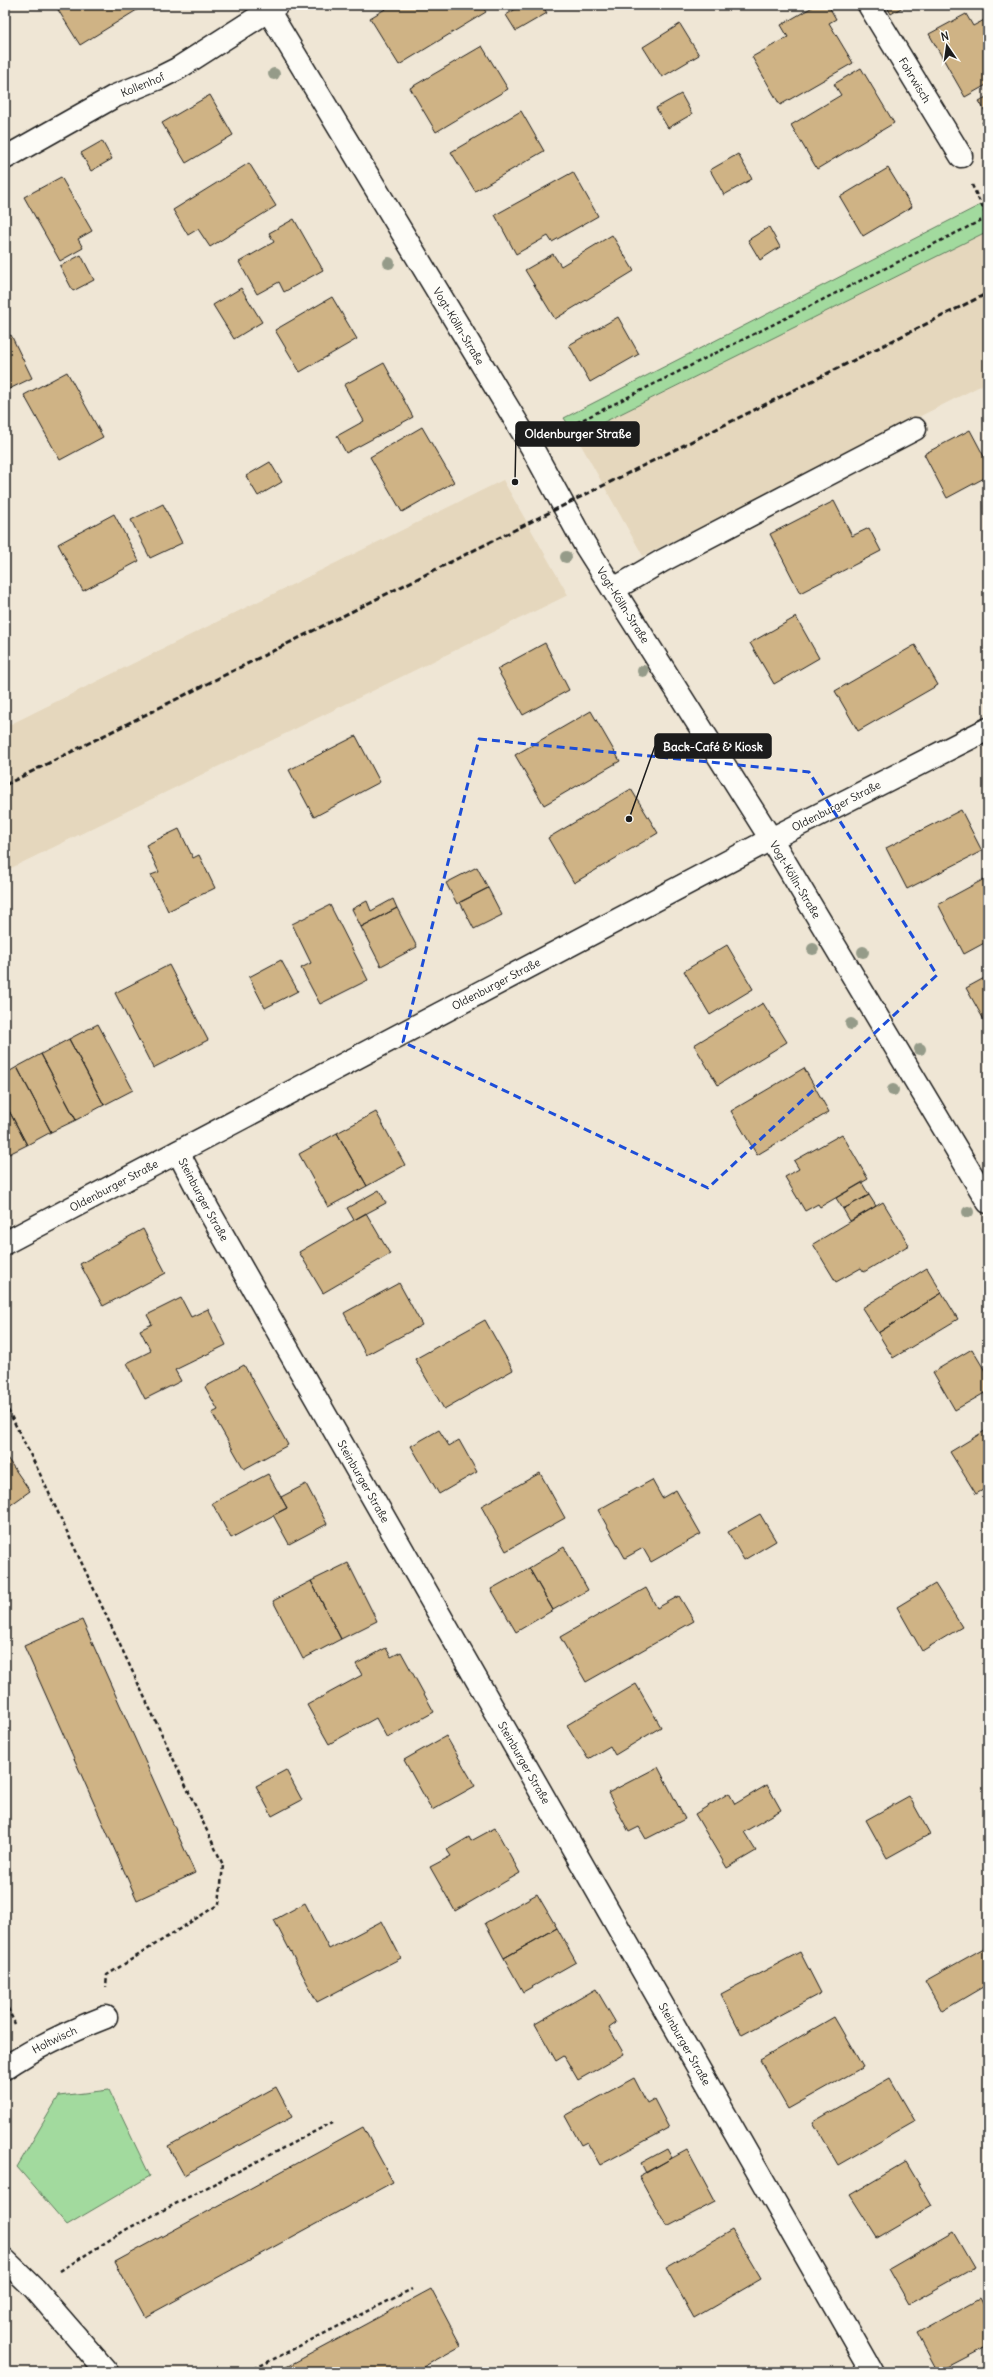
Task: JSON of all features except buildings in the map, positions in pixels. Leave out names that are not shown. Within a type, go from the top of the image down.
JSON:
[{"type":"street","name":"Fohrwisch","points":[[869,5],[961,156]]},
{"type":"street","name":"Kollenhof","points":[[5,158],[115,96],[160,78],[177,69],[270,7]]},
{"type":"street","name":"Vogt-Kölln-Straße","points":[[270,7],[531,446],[585,545],[771,840],[988,1202]]},
{"type":"street","points":[[614,590],[662,561],[915,429]]},
{"type":"street","name":"Oldenburger Straße","points":[[5,1243],[771,840],[988,729]]},
{"type":"street","name":"Steinburger Straße","points":[[178,1152],[209,1211],[872,2372]]},
{"type":"street","name":"Holtwisch","points":[[5,2068],[28,2052],[70,2031],[106,2017]]},
{"type":"street","points":[[5,2260],[34,2288],[107,2372]]},
{"type":"path","points":[[531,446],[988,217],[961,156]]},
{"type":"path","points":[[5,1404],[40,1474],[223,1864],[219,1904],[107,1975],[106,2017]]},
{"type":"path","points":[[34,2288],[127,2229],[333,2122]]},
{"type":"path","points":[[248,2372],[412,2289]]},
{"type":"highlighted area","points":[[479,739],[809,772],[937,975],[708,1188],[403,1042]]},
{"type":"shaded area","points":[[988,231],[988,382],[643,556],[576,436]]},
{"type":"shaded area","points":[[503,480],[568,595],[5,871],[5,727]]},
{"type":"green space","points":[[988,201],[988,231],[576,436],[564,418]]},
{"type":"green space","points":[[109,2090],[150,2176],[67,2225],[17,2167],[59,2096]]},
{"type":"railway","points":[[5,785],[988,293]]},
{"type":"place","name":"Oldenburger Straße","points":[[515,482]]},
{"type":"place","name":"Back-Café & Kiosk","points":[[629,819]]}]
